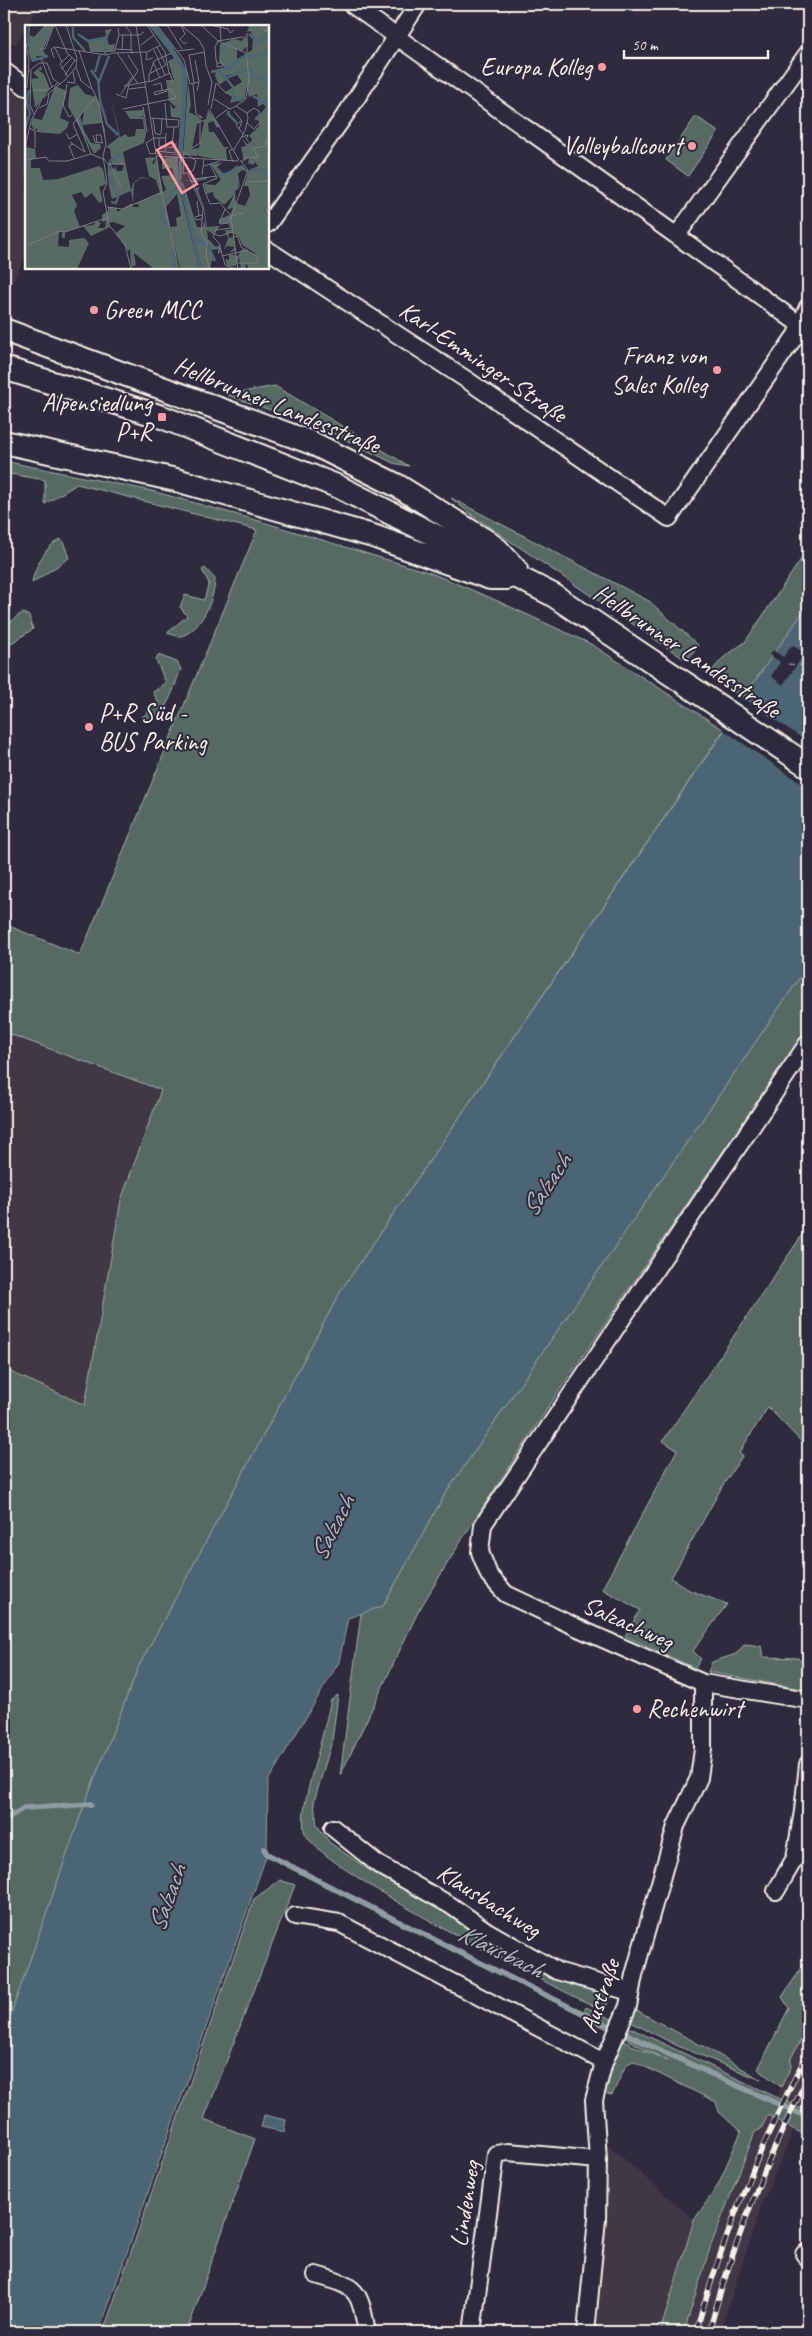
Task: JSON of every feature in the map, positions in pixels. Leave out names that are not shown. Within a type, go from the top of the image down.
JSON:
[{"type":"main road","name":"Hellbrunner Landesstraße","points":[[4,330],[312,443],[398,486],[483,538],[498,549],[518,572],[534,585]]},
{"type":"main road","name":"Hellbrunner Landesstraße","points":[[4,368],[162,417],[340,488],[534,585],[602,627],[808,766]]},
{"type":"main road","name":"Hellbrunner Landesstraße","points":[[4,442],[176,480],[373,536],[490,578],[507,578],[534,585]]},
{"type":"street","points":[[350,4],[799,324],[808,306]]},
{"type":"street","points":[[269,223],[348,111],[418,4]]},
{"type":"street","points":[[676,235],[808,53]]},
{"type":"street","points":[[4,71],[25,86]]},
{"type":"street","name":"Karl-Emminger-Straße","points":[[269,251],[467,380],[669,518],[796,335],[799,324]]},
{"type":"street","name":"Salzachweg","points":[[808,1044],[483,1526],[480,1552],[489,1575],[506,1594],[578,1628],[703,1683],[808,1700]]},
{"type":"street","name":"Austraße","points":[[586,2332],[597,2227],[598,2160],[594,2100],[605,2058],[629,1999],[676,1826],[699,1778],[703,1748],[703,1683]]},
{"type":"street","points":[[776,1891],[795,1858],[804,1810],[808,1764]]},
{"type":"street","name":"Klausbachweg","points":[[333,1828],[379,1865],[556,1971],[629,1999]]},
{"type":"street","points":[[295,1916],[338,1923],[605,2058]]},
{"type":"street","name":"Lindenweg","points":[[472,2332],[496,2154],[508,2152],[598,2160]]},
{"type":"street","points":[[316,2275],[354,2289],[361,2303],[367,2332]]},
{"type":"shaded area","points":[[4,4],[41,4],[28,25],[25,25],[25,29],[15,45],[4,36]]},
{"type":"shaded area","points":[[4,85],[25,99],[25,257],[4,301]]},
{"type":"shaded area","points":[[4,1032],[161,1090],[121,1200],[85,1406],[4,1369]]},
{"type":"shaded area","points":[[808,2027],[808,2098],[763,2201],[720,2332],[684,2332],[710,2248],[755,2132],[761,2129],[791,2067],[791,2058]]},
{"type":"shaded area","points":[[604,2141],[694,2220],[660,2332],[592,2332]]},
{"type":"green space","name":"Volleyballcourt","points":[[696,116],[718,132],[688,176],[666,160]]},
{"type":"green space","points":[[275,386],[409,466],[393,463],[322,428],[227,395]]},
{"type":"green space","points":[[4,461],[152,491],[256,520],[431,573],[591,644],[724,730],[342,1289],[139,1666],[85,1803],[4,2034],[4,1369],[85,1405],[121,1200],[161,1090],[4,1032],[4,924],[80,955],[257,530],[77,484],[45,504],[45,480],[4,473]]},
{"type":"green space","points":[[451,498],[649,601],[698,645],[687,661],[469,513]]},
{"type":"green space","points":[[60,539],[63,541],[69,558],[32,583],[41,558]]},
{"type":"green space","points":[[808,549],[808,605],[743,698],[708,675],[723,658],[745,642]]},
{"type":"green space","points":[[205,568],[215,579],[213,594],[203,618],[192,630],[184,635],[177,636],[167,633],[187,616],[180,607],[185,595],[204,600],[209,583],[202,570]]},
{"type":"green space","points":[[23,613],[29,616],[33,629],[4,648],[5,636],[10,623]]},
{"type":"green space","points":[[158,655],[177,662],[181,669],[164,708],[153,718],[145,720],[142,717],[159,704],[153,692],[166,683],[156,660]]},
{"type":"green space","points":[[808,962],[808,1027],[555,1397],[464,1536],[418,1612],[340,1776],[361,1613],[383,1606],[445,1494],[803,973]]},
{"type":"green space","points":[[808,1226],[808,1449],[768,1407],[739,1453],[743,1455],[723,1485],[671,1578],[689,1590],[727,1604],[693,1651],[701,1659],[695,1668],[625,1636],[640,1610],[602,1589],[677,1450],[663,1441]]},
{"type":"green space","points":[[745,1644],[761,1646],[763,1657],[798,1658],[808,1670],[808,1690],[708,1672],[712,1662],[736,1654]]},
{"type":"green space","points":[[338,1695],[332,1741],[314,1802],[317,1825],[329,1842],[373,1873],[436,1906],[465,1926],[611,1995],[604,2011],[440,1926],[347,1870],[316,1847],[304,1830],[304,1809],[331,1700]]},
{"type":"green space","points":[[280,1880],[295,1885],[204,2119],[255,2139],[187,2332],[103,2332],[254,1899]]},
{"type":"green space","points":[[808,1958],[808,2027],[791,2058],[791,2067],[781,2087],[758,2069],[789,2008],[782,1997]]},
{"type":"green space","points":[[586,2007],[808,2112],[808,2137],[768,2115],[761,2129],[755,2132],[710,2248],[684,2332],[660,2332],[694,2220],[717,2187],[741,2132],[719,2112],[716,2102],[633,2061],[626,2065],[612,2095],[599,2092],[620,2040],[668,2061],[582,2016]]},
{"type":"green space","points":[[635,2009],[761,2080],[678,2046],[629,2021]]},
{"type":"water","name":"Salzach","points":[[808,605],[808,962],[803,973],[445,1494],[383,1606],[348,1618],[339,1662],[268,1781],[267,1854],[99,2332],[4,2332],[4,2034],[85,1803],[139,1666],[342,1289],[724,731],[743,698]]},
{"type":"water","points":[[264,2115],[286,2120],[284,2132],[261,2127]]},
{"type":"pier","points":[[792,645],[805,653],[783,685],[771,676],[780,662],[770,655],[773,650],[783,657]]},
{"type":"pier","points":[[740,696],[808,742],[808,788],[722,729]]},
{"type":"waterway","points":[[4,1820],[24,1808],[91,1804]]},
{"type":"waterway","name":"Klausbach","points":[[264,1849],[267,1854],[535,1990],[739,2087],[808,2117]]},
{"type":"ferry route","points":[[788,664],[808,666]]},
{"type":"railway","points":[[696,2332],[731,2224],[759,2154],[808,2052]]},
{"type":"railway","points":[[709,2332],[718,2299],[752,2202],[808,2077]]},
{"type":"place","name":"Europa Kolleg","points":[[602,67]]},
{"type":"place","name":"Volleyballcourt","points":[[692,146]]},
{"type":"place","name":"Green MCC","points":[[94,310]]},
{"type":"place","name":"Franz von Sales Kolleg","points":[[717,370]]},
{"type":"place","name":"Alpensiedlung P+R","points":[[162,417]]},
{"type":"place","name":"P+R Süd - BUS Parking","points":[[89,727]]},
{"type":"place","name":"Rechenwirt","points":[[637,1709]]}]
